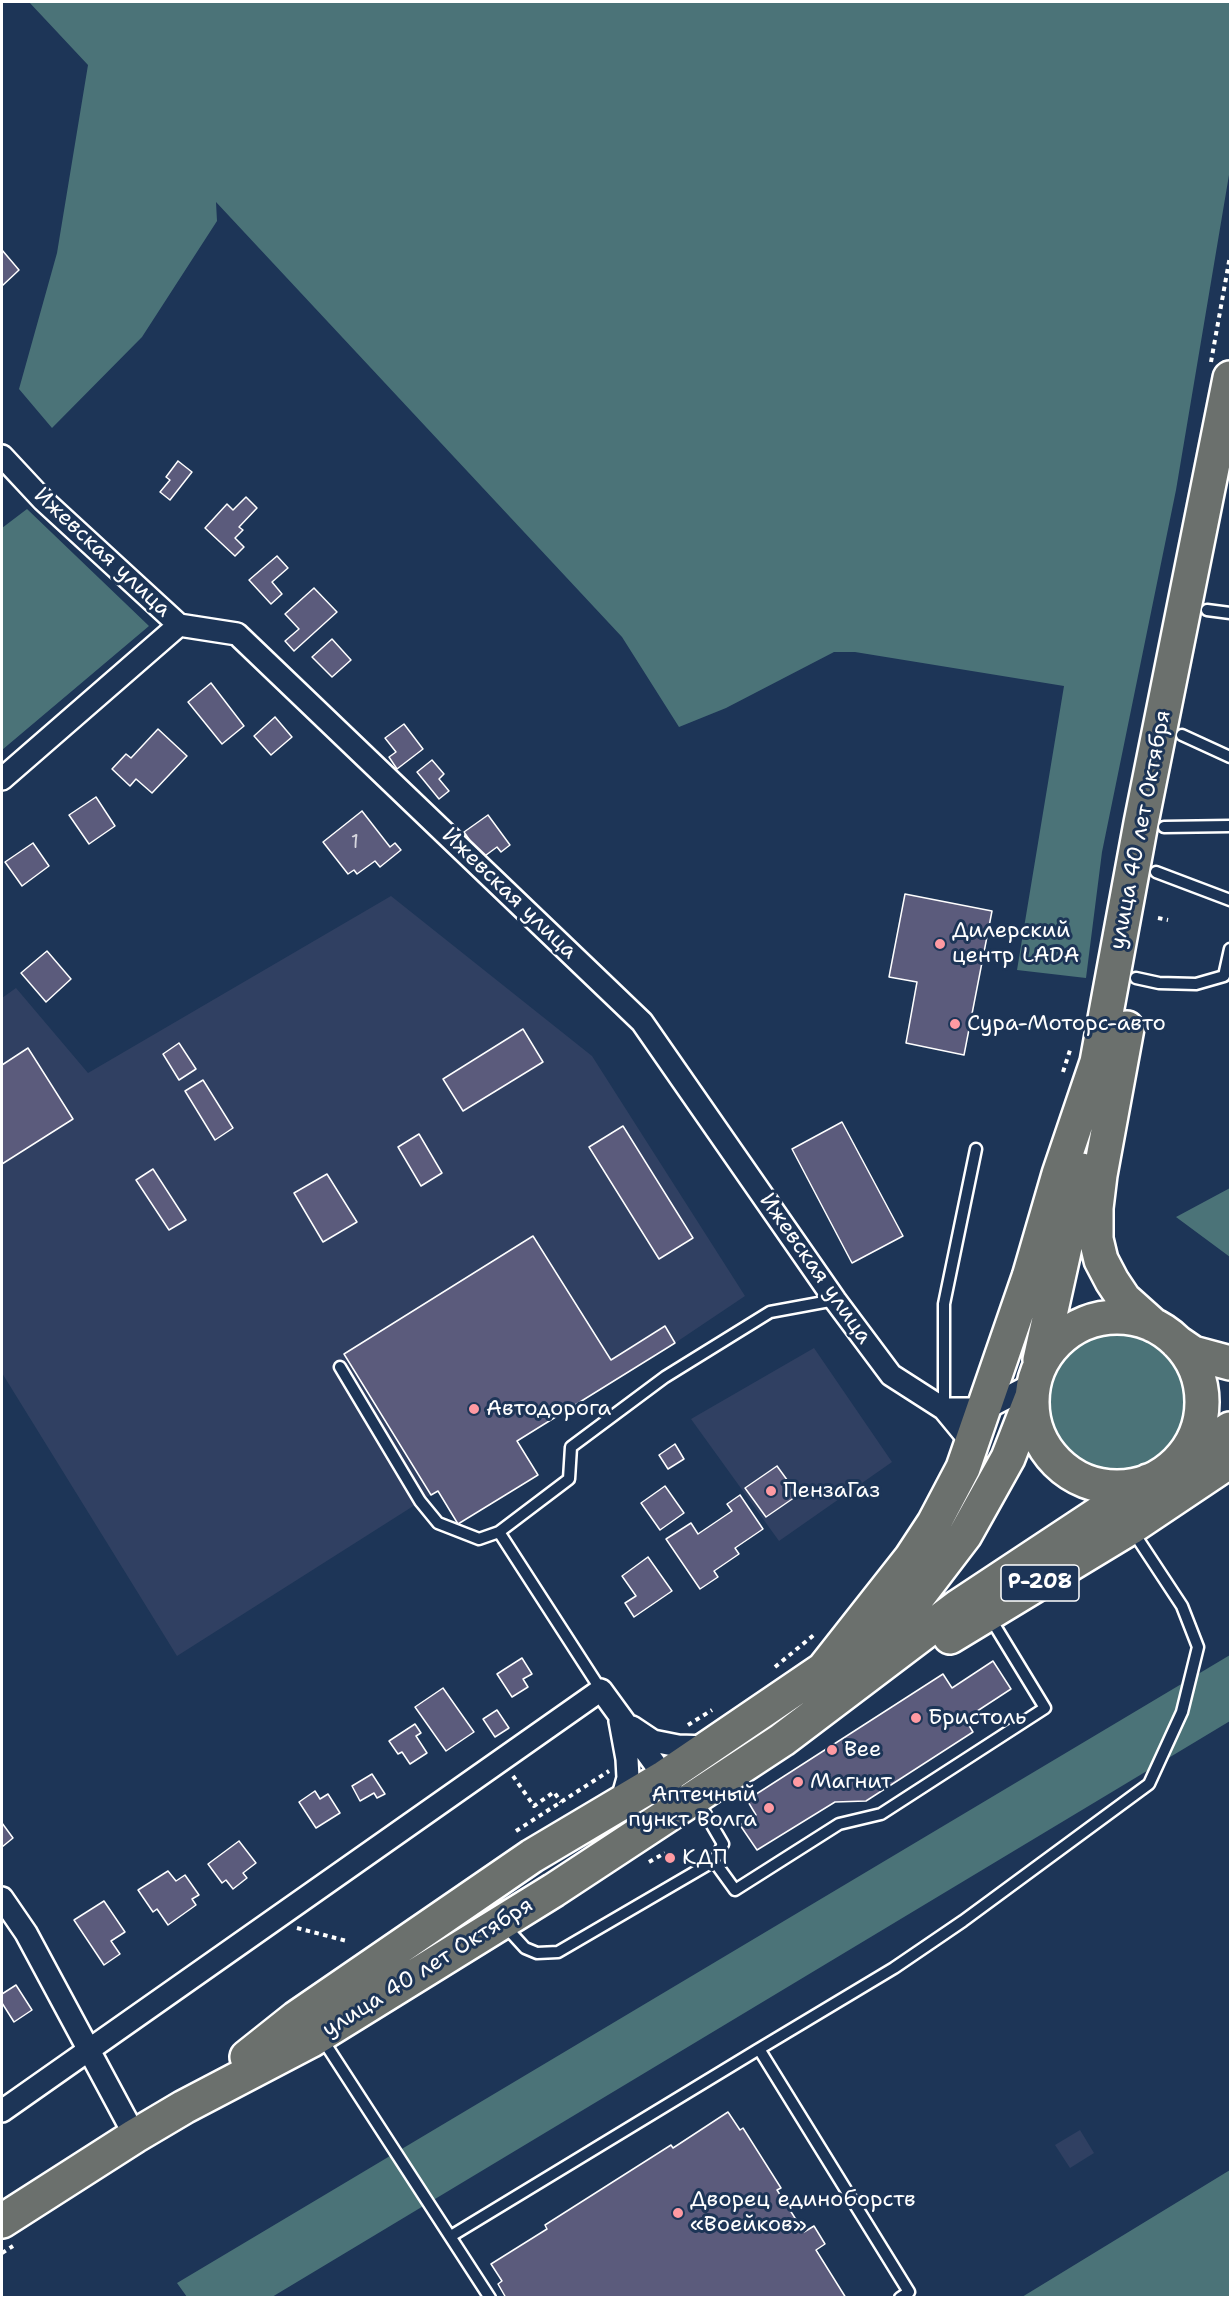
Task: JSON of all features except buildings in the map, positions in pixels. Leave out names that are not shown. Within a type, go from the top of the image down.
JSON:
[{"type":"main road","name":"улица 40 лет Октября","points":[[832,1683],[934,1523],[963,1468],[1029,1277],[1059,1174],[1097,1062],[1143,812],[1230,378]]},
{"type":"main road","name":"улица 40 лет Октября","points":[[1034,1384],[1034,1422],[1042,1443],[1061,1467],[1088,1482],[1103,1486],[1133,1485],[1161,1473],[1192,1441],[1201,1412],[1200,1382],[1187,1354],[1124,1299],[1101,1260],[1096,1239],[1096,1208],[1100,1175],[1182,735],[1219,611],[1230,495]]},
{"type":"main road","points":[[1034,1384],[1051,1319],[1081,1175],[1097,1062]]},
{"type":"main road","name":"улица 40 лет Октября","points":[[2,2221],[184,2107],[319,2035],[502,1922],[782,1740],[832,1683],[917,1598],[965,1535],[1008,1458],[1034,1384],[1054,1344],[1078,1326],[1093,1320],[1123,1317],[1165,1334],[1193,1353],[1230,1363]]},
{"type":"main road","name":"улица 40 лет Октября","points":[[184,2107],[296,2018],[532,1856],[710,1748],[832,1683],[959,1606],[1230,1429]]},
{"type":"main road","name":"улица 40 лет Октября","points":[[832,1683],[912,1660],[1130,1528],[1230,1461]]},
{"type":"street","name":"Ижевская улица","points":[[2,456],[43,500],[179,625],[237,634],[642,1022],[835,1300],[891,1375],[944,1409],[972,1443]]},
{"type":"street","points":[[2,779],[179,625]]},
{"type":"street","points":[[944,1409],[985,1409],[1034,1384]]},
{"type":"street","points":[[2,2112],[601,1690],[665,1777],[690,1800]]},
{"type":"street","points":[[620,1718],[653,1741],[678,1746],[710,1748]]},
{"type":"street","points":[[620,1718],[628,1778],[621,1803]]},
{"type":"street","points":[[2,1898],[26,1933],[135,2136]]},
{"type":"lane","points":[[1182,735],[1230,757]]},
{"type":"lane","points":[[1164,827],[1230,826]]},
{"type":"lane","points":[[1156,873],[1230,900]]},
{"type":"lane","points":[[1136,978],[1159,983],[1196,984],[1224,976],[1230,949]]},
{"type":"lane","points":[[944,1409],[944,1304],[976,1149]]},
{"type":"lane","points":[[340,1367],[420,1501],[438,1523],[479,1539],[499,1532],[569,1479],[571,1447],[665,1377],[770,1312],[835,1300]]},
{"type":"lane","points":[[451,2236],[902,1962],[963,1921],[1149,1784],[1182,1712],[1198,1647],[1182,1606],[1130,1528]]},
{"type":"lane","points":[[499,1532],[601,1690]]},
{"type":"lane","points":[[714,1860],[735,1890],[839,1824],[881,1814],[1045,1708],[988,1614]]},
{"type":"lane","points":[[502,1922],[525,1948],[537,1953],[558,1952],[714,1860],[723,1844],[690,1800]]},
{"type":"lane","points":[[319,2035],[490,2298]]},
{"type":"lane","points":[[759,2049],[909,2292],[900,2298]]},
{"type":"path","points":[[1158,918],[1168,920]]},
{"type":"path","points":[[767,1673],[791,1656],[820,1630]]},
{"type":"path","points":[[682,1727],[691,1724],[717,1707]]},
{"type":"path","points":[[502,1761],[534,1806],[554,1792],[561,1802]]},
{"type":"path","points":[[516,1831],[617,1766]]},
{"type":"path","points":[[273,1921],[347,1941]]},
{"type":"shaded area","points":[[391,896],[592,1056],[745,1296],[675,1343],[517,1441],[538,1475],[458,1524],[437,1491],[177,1656],[2,1373],[2,998],[16,988],[88,1073]]},
{"type":"shaded area","points":[[814,1348],[892,1462],[779,1541],[691,1419]]},
{"type":"shaded area","points":[[1080,2130],[1094,2153],[1070,2168],[1055,2145]]},
{"type":"green space","points":[[29,2],[1230,2],[1230,169],[1176,490],[1102,852],[1086,978],[1017,970],[1064,686],[855,652],[834,652],[726,708],[679,727],[622,637],[216,202],[217,221],[142,337],[52,428],[19,389],[57,253],[88,65]]},
{"type":"green space","points":[[27,509],[149,626],[2,750],[2,528]]},
{"type":"green space","points":[[1230,1188],[1230,1257],[1176,1217]]},
{"type":"green space","points":[[1117,1330],[1145,1335],[1168,1351],[1184,1374],[1189,1402],[1184,1430],[1168,1453],[1145,1469],[1117,1474],[1089,1469],[1066,1453],[1050,1430],[1045,1402],[1050,1374],[1066,1351],[1089,1335]]},
{"type":"green space","points":[[1230,1655],[1230,1721],[272,2297],[187,2297],[177,2283]]},
{"type":"green space","points":[[1230,2170],[1230,2297],[1022,2297]]},
{"type":"place","name":"Дилерский центр LADA","points":[[940,944]]},
{"type":"place","name":"Сура-Моторс-авто","points":[[955,1024]]},
{"type":"place","name":"Автодорога","points":[[474,1409]]},
{"type":"place","name":"ПензаГаз","points":[[771,1491]]},
{"type":"place","name":"Бристоль","points":[[916,1718]]},
{"type":"place","name":"Bee","points":[[832,1750]]},
{"type":"place","name":"Магнит","points":[[798,1782]]},
{"type":"place","name":"Аптечный пункт Волга","points":[[769,1808]]},
{"type":"place","name":"КДП","points":[[670,1858]]},
{"type":"place","name":"Дворец единоборств «Воейков»","points":[[678,2213]]}]
